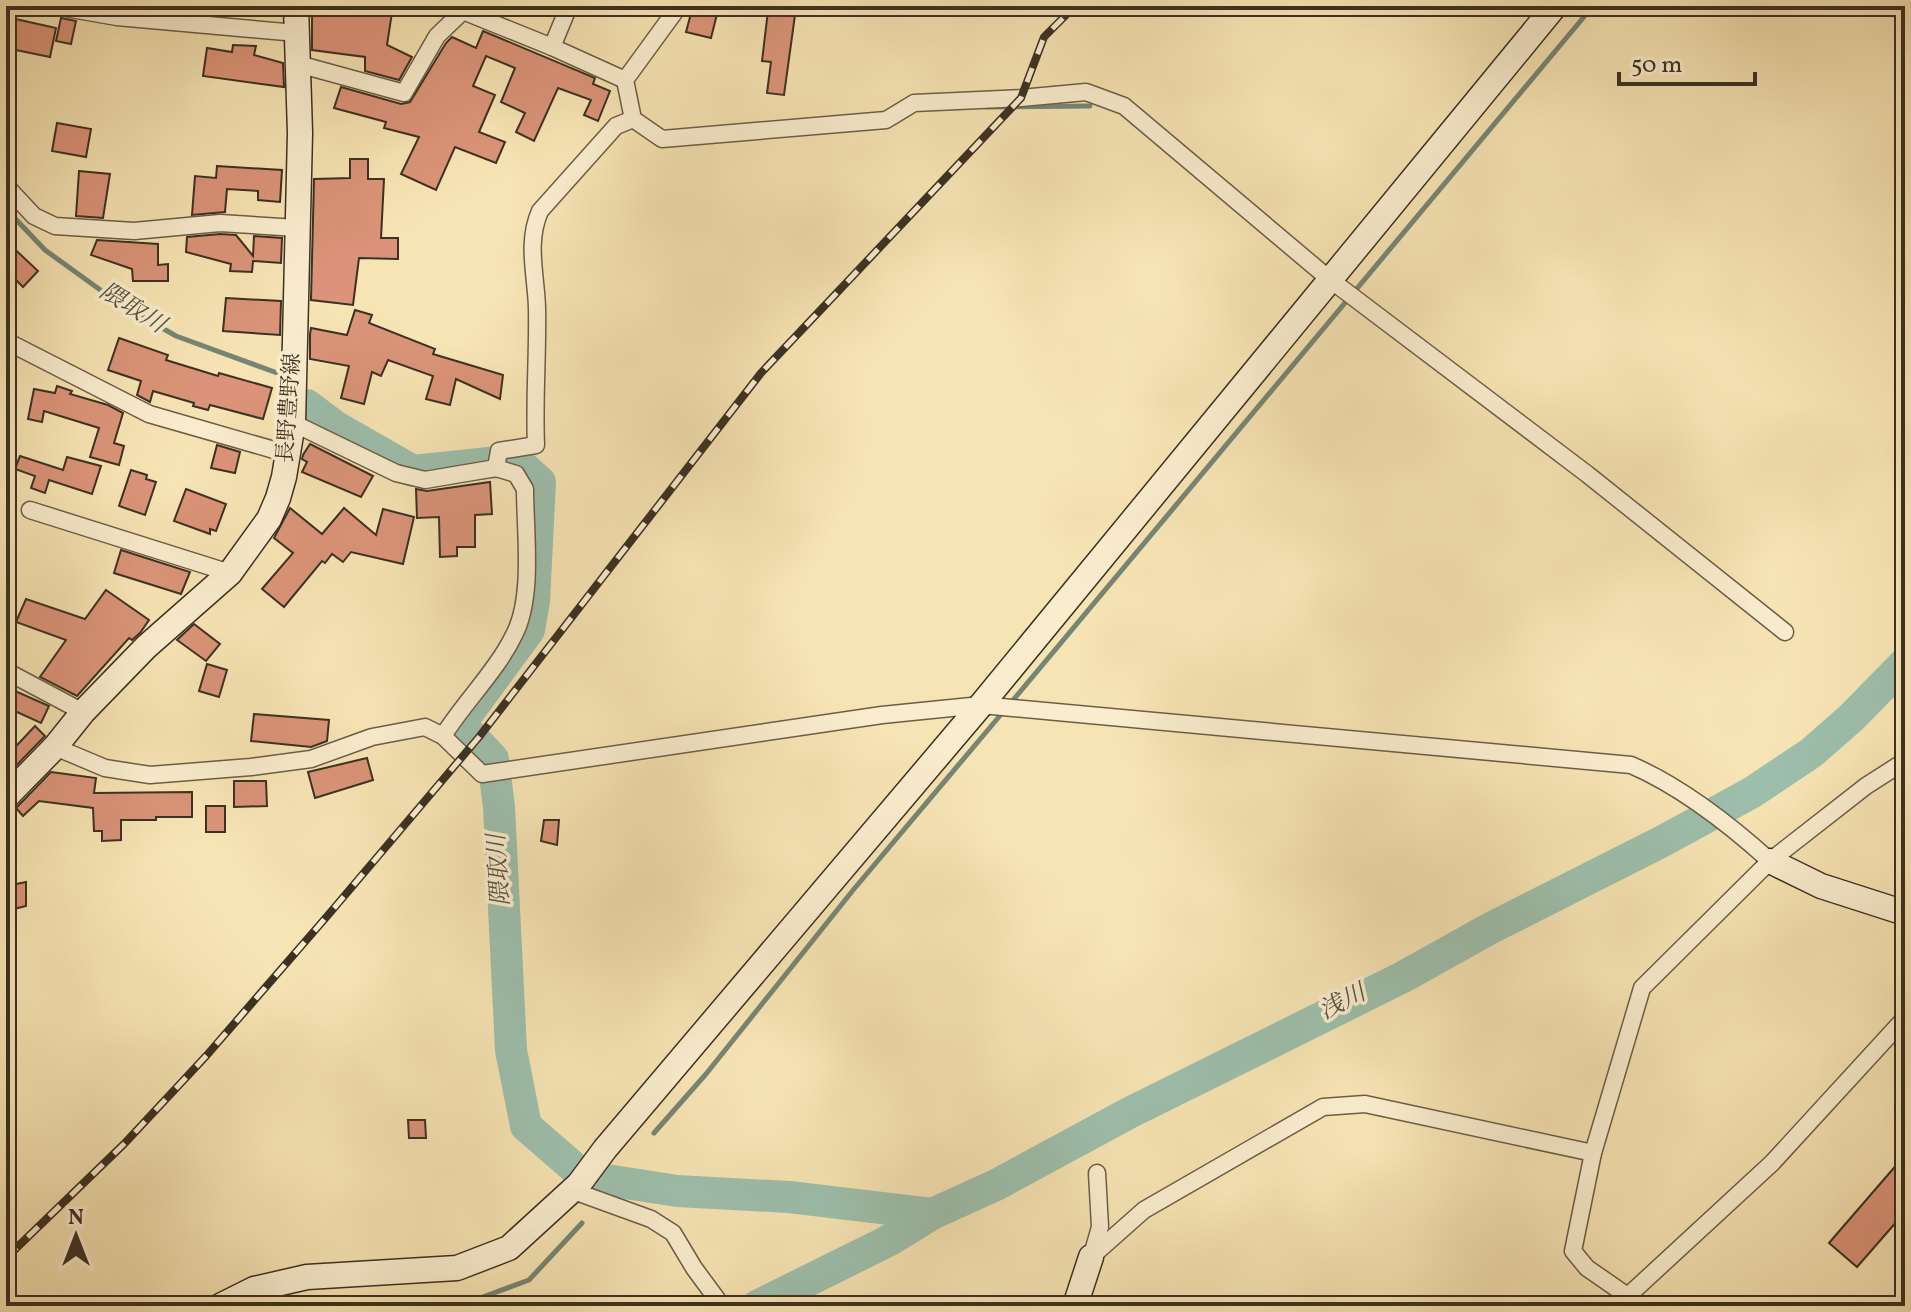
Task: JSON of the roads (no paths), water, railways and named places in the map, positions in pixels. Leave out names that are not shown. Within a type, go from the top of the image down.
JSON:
[{"type":"street","points":[[54,6],[117,17],[297,33]]},
{"type":"street","name":"長野豊野線","points":[[6,797],[146,647],[230,573],[269,519],[284,477],[293,423],[300,133],[296,6]]},
{"type":"street","points":[[552,47],[569,6]]},
{"type":"street","points":[[679,6],[625,80],[633,119],[662,139],[886,120],[914,103],[1086,92],[1124,106],[1328,278],[1587,474],[1785,632]]},
{"type":"street","points":[[220,1306],[254,1289],[307,1277],[457,1268],[509,1248],[575,1187],[981,705],[1328,278],[1555,6]]},
{"type":"street","points":[[298,64],[404,93],[437,36],[463,11],[625,80]]},
{"type":"street","points":[[497,464],[499,451],[536,445],[537,309],[531,249],[533,226],[540,211],[616,126],[633,119]]},
{"type":"street","points":[[6,186],[34,216],[55,226],[134,231],[220,223],[297,228]]},
{"type":"street","points":[[6,341],[149,414],[288,454]]},
{"type":"street","points":[[293,423],[396,473],[425,480],[497,464],[516,474],[525,489],[525,600],[516,633],[443,736]]},
{"type":"street","points":[[30,510],[230,573]]},
{"type":"street","points":[[6,671],[83,712]]},
{"type":"street","points":[[55,747],[105,768],[150,775],[311,759],[372,737],[425,727],[443,736],[482,774],[882,715],[981,705],[1631,765],[1667,783],[1746,839],[1770,861],[1821,886],[1905,913]]},
{"type":"street","points":[[1905,761],[1866,786],[1770,861],[1642,988],[1593,1153],[1573,1251],[1621,1301],[1772,1163],[1905,1018]]},
{"type":"street","points":[[1091,1257],[1144,1210],[1323,1107],[1365,1104],[1593,1153]]},
{"type":"street","points":[[1075,1306],[1100,1227],[1097,1173]]},
{"type":"street","points":[[575,1187],[651,1219],[673,1233],[722,1306]]},
{"type":"waterway","points":[[1009,705],[1593,6]]},
{"type":"waterway","points":[[986,107],[1090,106]]},
{"type":"waterway","name":"隈取川","points":[[6,209],[45,250],[117,302],[176,336],[280,374]]},
{"type":"waterway","name":"隈取川","points":[[307,405],[336,427],[413,471],[508,461],[522,466],[540,482],[534,601],[529,630],[460,724],[493,759],[499,807],[511,1050],[526,1126],[579,1172],[600,1179],[677,1191],[789,1197],[932,1214]]},
{"type":"waterway","name":"浅川","points":[[757,1306],[888,1241],[932,1214],[996,1185],[1129,1113],[1403,977],[1751,793],[1811,753],[1905,663]]},
{"type":"waterway","points":[[654,1133],[1003,712]]},
{"type":"waterway","points":[[306,1306],[480,1298],[529,1280],[582,1223]]},
{"type":"railway","points":[[6,1258],[124,1144],[207,1055],[329,914],[479,737],[761,373],[1021,98],[1044,37],[1075,6]]}]
